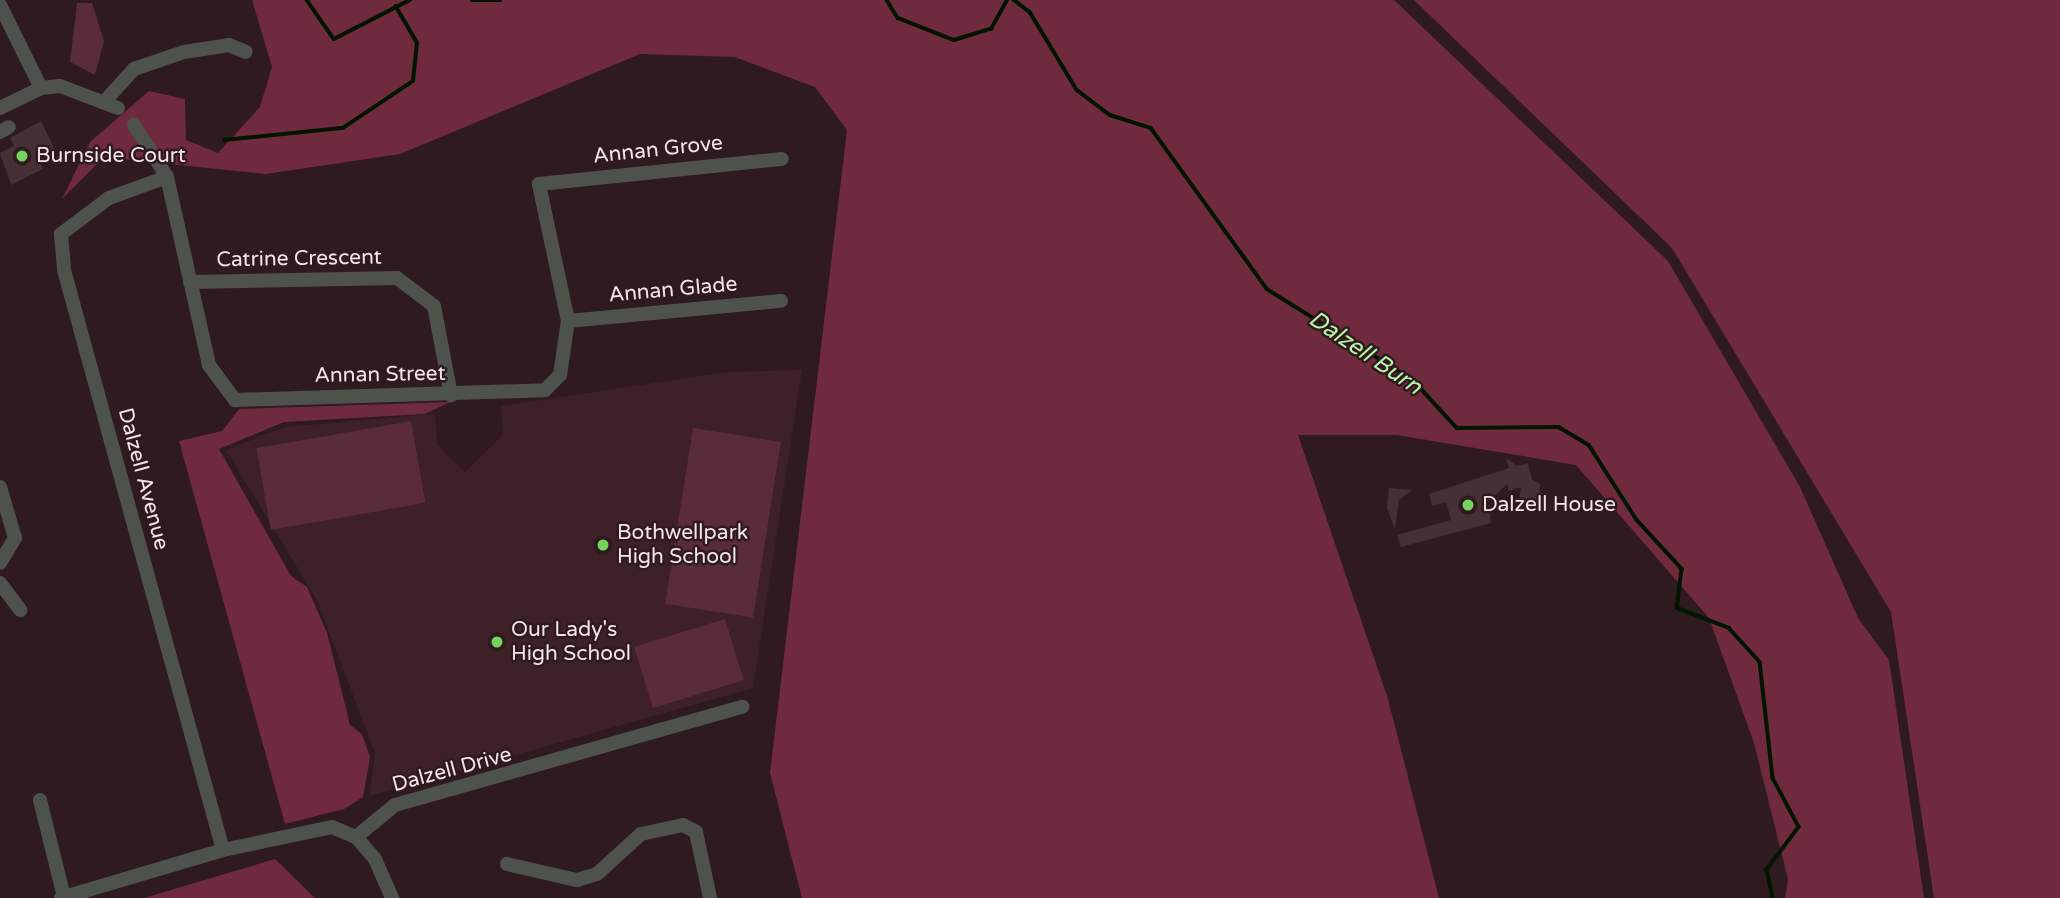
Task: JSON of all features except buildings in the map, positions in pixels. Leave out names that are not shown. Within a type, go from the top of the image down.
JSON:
[{"type":"street","points":[[0,5],[41,88]]},
{"type":"street","points":[[0,108],[41,88],[74,88],[112,104],[134,69],[184,52],[229,45],[246,52]]},
{"type":"street","points":[[134,125],[167,177]]},
{"type":"street","name":"Annan Grove","points":[[539,184],[782,159]]},
{"type":"street","name":"Annan Street","points":[[167,177],[209,365],[235,400],[545,390],[560,375],[568,321],[539,184]]},
{"type":"street","name":"Dalzell Avenue","points":[[167,177],[109,198],[61,234],[64,270],[222,850]]},
{"type":"street","name":"Catrine Crescent","points":[[190,282],[397,278],[434,306],[451,395]]},
{"type":"street","name":"Annan Glade","points":[[568,321],[781,301]]},
{"type":"street","points":[[0,488],[15,538],[0,563]]},
{"type":"street","points":[[0,583],[20,610]]},
{"type":"street","name":"Dalzell Drive","points":[[356,837],[395,805],[742,707]]},
{"type":"street","points":[[40,800],[62,898],[222,850],[332,827],[356,837],[374,859],[392,898]]},
{"type":"street","points":[[507,864],[577,880],[597,874],[640,834],[683,825],[699,839],[710,898]]},
{"type":"shaded area","points":[[252,0],[1394,0],[1668,261],[1800,487],[1858,618],[1889,660],[1924,898],[1785,898],[1788,879],[1754,743],[1709,618],[1576,465],[1397,435],[1298,435],[1388,699],[1439,898],[802,898],[770,773],[847,130],[815,87],[735,57],[640,54],[400,154],[266,174],[104,157],[62,199],[90,142],[149,91],[185,99],[186,140],[218,153],[260,107],[272,67]]},
{"type":"shaded area","points":[[1414,0],[2060,0],[2060,898],[1934,898],[1891,612],[1672,248]]},
{"type":"shaded area","points":[[77,3],[92,3],[104,41],[95,75],[70,62]]},
{"type":"shaded area","points":[[802,370],[753,688],[369,796],[375,753],[317,600],[226,450],[285,427],[435,414],[437,445],[465,472],[503,435],[501,406],[727,372]]},
{"type":"shaded area","points":[[450,402],[425,414],[284,422],[219,449],[291,576],[307,587],[327,633],[350,725],[362,734],[370,757],[363,797],[344,809],[285,824],[179,441],[222,431],[239,409]]},
{"type":"shaded area","points":[[411,421],[425,503],[271,530],[256,448]]},
{"type":"shaded area","points":[[693,428],[781,442],[753,618],[665,604]]},
{"type":"shaded area","points":[[725,619],[744,680],[653,708],[634,647]]},
{"type":"shaded area","points":[[275,859],[315,898],[144,898]]},
{"type":"waterway","name":"Dalzell Burn","points":[[307,0],[334,39],[410,0]]},
{"type":"waterway","name":"Dalzell Burn","points":[[472,0],[500,0]]},
{"type":"waterway","name":"Dalzell Burn","points":[[887,0],[898,18],[954,40],[991,29],[1007,0]]},
{"type":"waterway","name":"Dalzell Burn","points":[[1014,0],[1030,12],[1077,90],[1110,115],[1151,128],[1267,289],[1413,380],[1457,428],[1559,427],[1589,445],[1637,520],[1682,569],[1677,608],[1729,628],[1760,662],[1773,778],[1799,827],[1767,870],[1773,898]]},
{"type":"waterway","points":[[224,140],[343,128],[413,81],[417,43],[396,7]]},
{"type":"place","name":"Burnside Court","points":[[22,156]]},
{"type":"place","name":"Dalzell House","points":[[1468,505]]},
{"type":"place","name":"Bothwellpark High School","points":[[603,545]]},
{"type":"place","name":"Our Lady's High School","points":[[497,642]]}]
